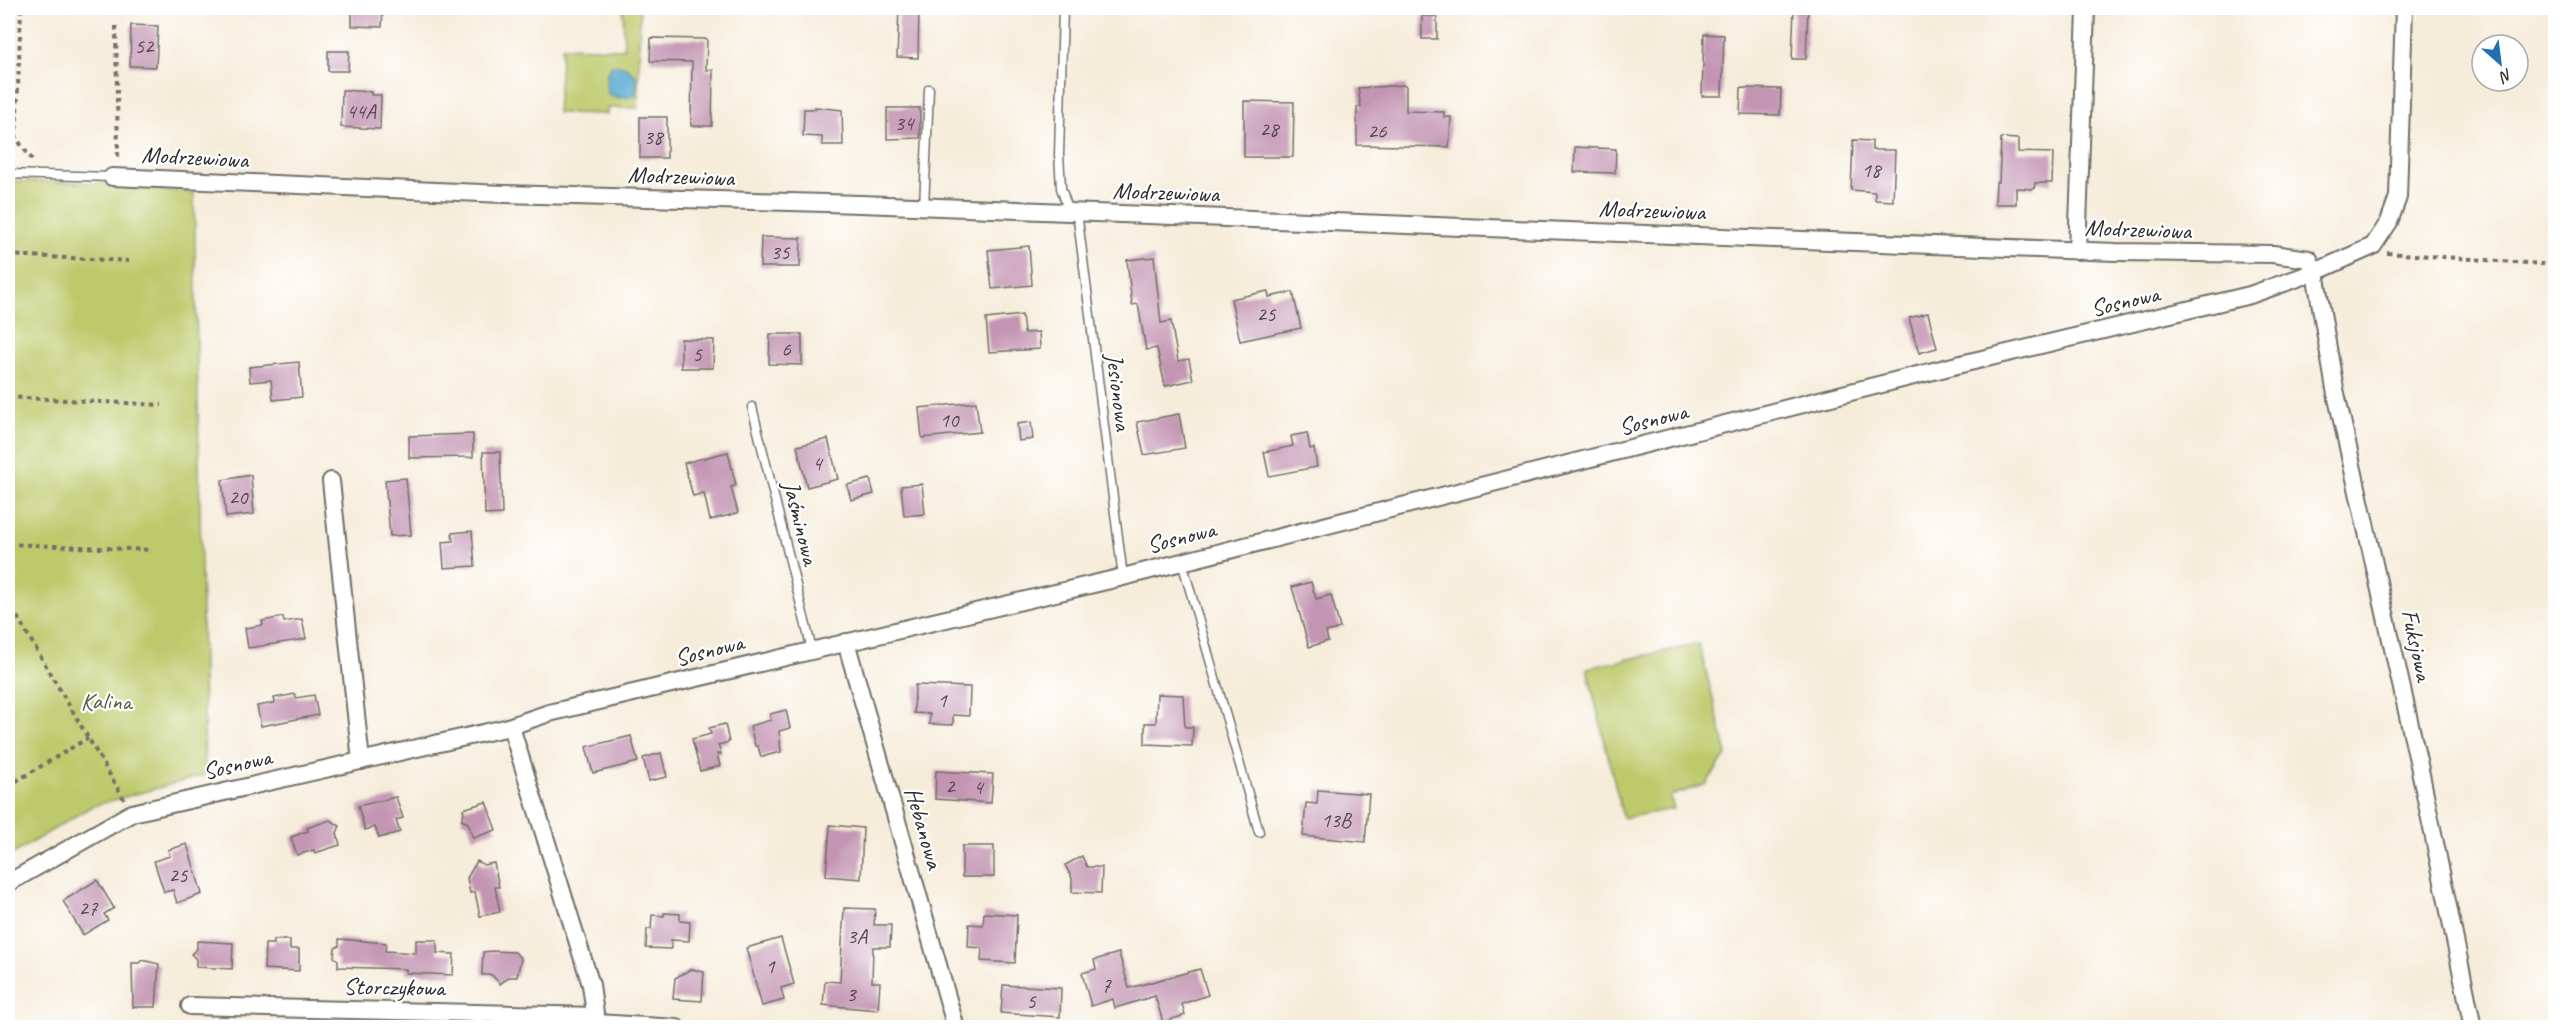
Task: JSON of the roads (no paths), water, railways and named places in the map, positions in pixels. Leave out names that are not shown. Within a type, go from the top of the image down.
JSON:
[{"type":"street","name":"Sosnowa","points":[[8,883],[132,813],[511,726],[549,713],[1123,577],[1957,365],[2250,295],[2315,272],[2373,246],[2389,222],[2398,197],[2404,8]]},
{"type":"street","points":[[2077,251],[2086,11]]},
{"type":"street","name":"Modrzewiowa","points":[[115,177],[527,195],[1073,212],[2077,251],[2195,255],[2273,254],[2309,259],[2315,272]]},
{"type":"street","name":"Fuksjowa","points":[[2315,272],[2335,389],[2416,753],[2473,1028]]},
{"type":"street","points":[[331,481],[361,761]]},
{"type":"street","name":"Hebanowa","points":[[846,642],[956,1028]]},
{"type":"street","points":[[511,726],[591,985],[597,1022]]},
{"type":"street","name":"Storczykowa","points":[[190,1006],[597,1022],[677,1028]]},
{"type":"lane","name":"Jesionowa","points":[[1063,8],[1059,155],[1061,188],[1073,212],[1123,577]]},
{"type":"lane","points":[[924,208],[929,89]]},
{"type":"lane","name":"Modrzewiowa","points":[[8,174],[115,177]]},
{"type":"lane","name":"Jaśminowa","points":[[752,406],[812,650]]},
{"type":"lane","points":[[1182,562],[1259,832]]},
{"type":"water","points":[[612,65],[626,67],[637,78],[635,96],[618,98],[608,94],[606,79]]},
{"type":"park label","name":"Kalina","points":[[106,701]]}]
